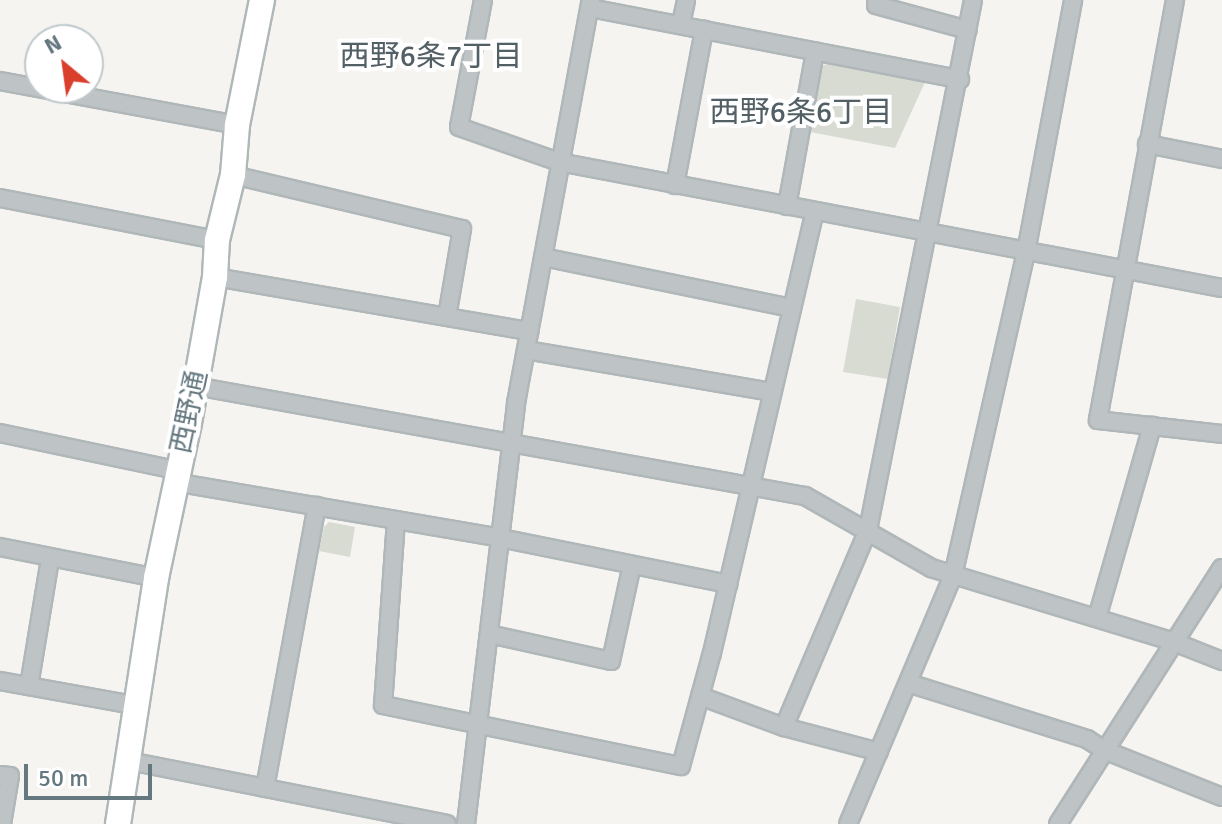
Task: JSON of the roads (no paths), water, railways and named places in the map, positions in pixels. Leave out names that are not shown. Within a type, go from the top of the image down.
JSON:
[{"type":"street","name":"西野通","points":[[118,824],[139,706],[156,578],[215,277],[217,240],[233,175],[237,125],[262,0]]},
{"type":"street","points":[[483,0],[459,127],[559,162],[1222,288]]},
{"type":"street","points":[[681,24],[686,0]]},
{"type":"street","points":[[877,0],[876,5],[968,30]]},
{"type":"street","points":[[784,727],[868,530],[960,79],[973,0]]},
{"type":"street","points":[[848,824],[953,576],[1026,252],[1073,0]]},
{"type":"street","points":[[1175,0],[1098,420],[1222,434]]},
{"type":"street","points":[[466,824],[526,350],[590,4],[704,30],[960,79]]},
{"type":"street","points":[[675,185],[704,30]]},
{"type":"street","points":[[787,206],[815,52]]},
{"type":"street","points":[[0,81],[237,125]]},
{"type":"street","points":[[1147,144],[1222,159]]},
{"type":"street","points":[[233,175],[462,229],[447,317]]},
{"type":"street","points":[[0,198],[217,240]]},
{"type":"street","points":[[396,520],[383,705],[681,766],[728,584],[815,212]]},
{"type":"street","points":[[543,257],[792,308]]},
{"type":"street","points":[[215,277],[529,331]]},
{"type":"street","points":[[526,350],[772,392]]},
{"type":"street","points":[[195,386],[805,496],[931,568],[1174,642],[1222,661]]},
{"type":"street","points":[[1097,618],[1152,426]]},
{"type":"street","points":[[0,433],[175,476],[317,506],[500,538],[728,584]]},
{"type":"street","points":[[265,788],[317,506]]},
{"type":"street","points":[[0,547],[156,578]]},
{"type":"street","points":[[29,686],[50,559]]},
{"type":"street","points":[[489,634],[611,661],[632,565]]},
{"type":"street","points":[[1058,824],[1222,568]]},
{"type":"street","points":[[0,681],[139,706]]},
{"type":"street","points":[[908,683],[1087,739],[1104,750],[1222,797]]},
{"type":"street","points":[[700,696],[784,727],[879,752]]},
{"type":"street","points":[[129,761],[447,824]]},
{"type":"street","points":[[0,775],[10,776],[2,824]]},
{"type":"district","name":"西野6条7丁目","points":[[431,57]]},
{"type":"district","name":"西野6条6丁目","points":[[801,113]]}]
